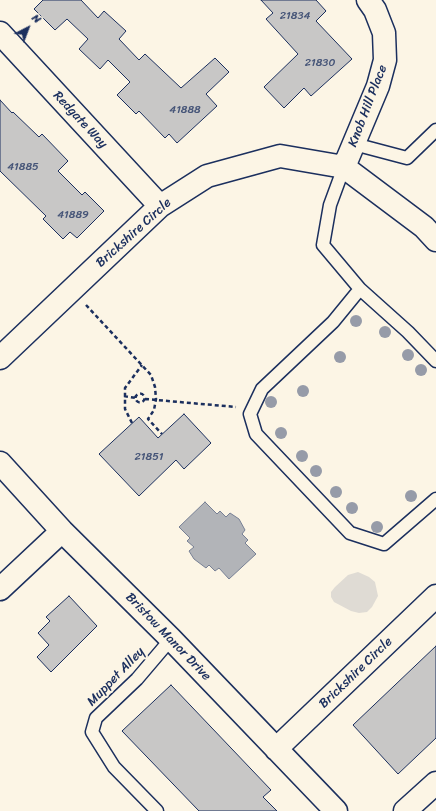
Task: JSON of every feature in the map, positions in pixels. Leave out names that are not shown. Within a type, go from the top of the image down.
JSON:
[{"type":"street","name":"Knob Hill Place","points":[[344,168],[378,86],[385,60],[384,33],[375,10],[368,0]]},
{"type":"street","name":"Redgate Way","points":[[0,33],[160,206]]},
{"type":"street","name":"Brickshire Circle","points":[[0,358],[160,206],[207,176],[280,156],[344,168],[424,227],[436,240]]},
{"type":"street","name":"Bristow Manor Drive","points":[[0,463],[62,531],[170,639],[336,811]]},
{"type":"street","points":[[0,589],[62,531]]},
{"type":"street","name":"Brickshire Circle","points":[[276,749],[436,596]]},
{"type":"street","points":[[406,811],[436,783]]},
{"type":"lane","points":[[354,144],[407,158],[436,130]]},
{"type":"lane","points":[[344,168],[330,205],[323,245],[360,289],[408,332],[436,361]]},
{"type":"lane","points":[[360,289],[333,322],[262,389],[250,414],[256,434],[350,533],[384,544],[436,499]]},
{"type":"lane","name":"Muppet Alley","points":[[157,811],[114,767],[92,732],[96,718],[137,679],[170,639]]},
{"type":"path","points":[[72,290],[151,375],[155,387],[156,399],[154,410],[148,418],[162,434]]},
{"type":"path","points":[[132,423],[125,409],[125,388],[142,365]]},
{"type":"path","points":[[136,398],[141,394],[145,396],[145,399]]},
{"type":"path","points":[[124,396],[136,398],[142,403],[145,399],[156,399],[252,409]]},
{"type":"shaded area","points":[[205,502],[217,514],[220,511],[226,517],[230,513],[239,519],[245,530],[242,534],[248,540],[245,543],[256,554],[229,579],[219,568],[215,571],[209,565],[206,568],[194,559],[189,551],[194,547],[187,541],[190,538],[179,527]]},
{"type":"shaded area","points":[[358,572],[369,577],[375,582],[378,596],[372,607],[367,612],[359,613],[351,611],[334,602],[331,597],[331,592],[335,587],[348,575]]},
{"type":"building","points":[[43,0],[81,0],[98,18],[104,11],[126,31],[119,39],[139,60],[145,54],[181,88],[215,58],[229,72],[206,94],[217,106],[177,143],[169,134],[165,138],[139,111],[136,114],[117,95],[130,82],[108,60],[100,69],[79,49],[88,39],[67,19],[55,30],[34,9]]},
{"type":"building","points":[[261,0],[316,0],[326,11],[316,21],[352,59],[311,96],[304,88],[284,108],[264,87],[298,54],[266,19],[273,13]]},
{"type":"building","points":[[0,100],[39,137],[42,134],[68,161],[58,171],[82,195],[85,192],[104,211],[77,238],[70,232],[63,239],[43,219],[46,216],[0,171]]},
{"type":"building","points":[[184,414],[211,443],[184,469],[176,460],[139,496],[99,454],[139,417],[158,438]]},
{"type":"building","points":[[69,596],[97,626],[51,672],[37,657],[49,645],[38,633],[50,621],[46,617]]},
{"type":"building","points":[[436,646],[436,738],[398,774],[353,725]]},
{"type":"building","points":[[171,685],[271,790],[263,797],[277,811],[199,811],[122,731]]}]
